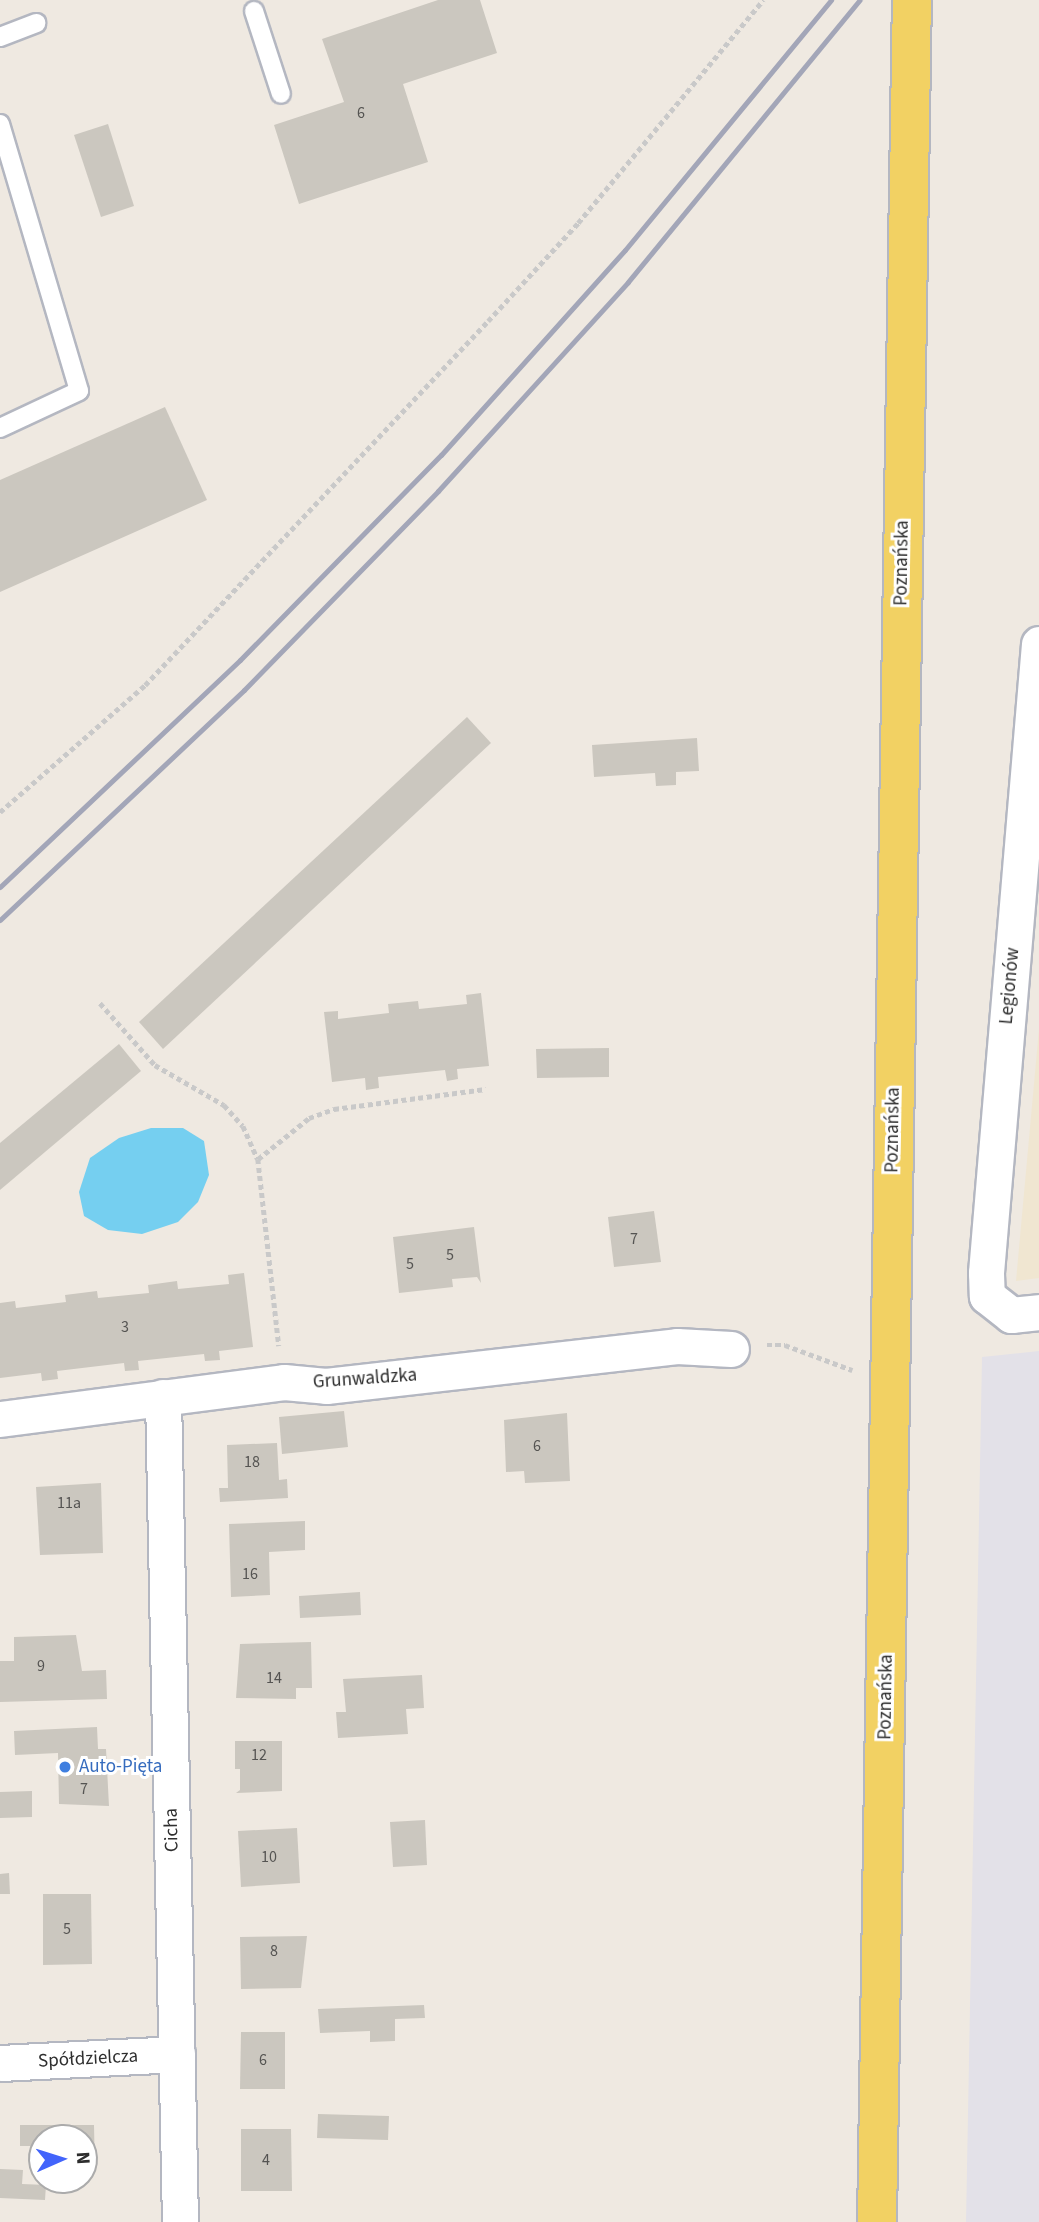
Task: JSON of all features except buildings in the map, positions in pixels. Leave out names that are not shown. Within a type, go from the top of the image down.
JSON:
[{"type":"main road","name":"Poznańska","points":[[877,2222],[912,0]]},
{"type":"street","name":"Legionów","points":[[1025,1313],[986,1296],[986,1273],[1039,644]]},
{"type":"street","name":"Grunwaldzka","points":[[0,1419],[284,1382],[326,1385],[677,1346],[731,1349]]},
{"type":"street","name":"Cicha","points":[[163,1397],[180,2222]]},
{"type":"street","name":"Spółdzielcza","points":[[0,2063],[177,2054]]},
{"type":"lane","points":[[254,11],[281,94]]},
{"type":"lane","points":[[0,37],[36,23]]},
{"type":"lane","points":[[0,124],[79,391],[0,428]]},
{"type":"path","points":[[0,812],[145,685],[488,321],[578,223],[763,0]]},
{"type":"path","points":[[100,1003],[155,1065],[224,1105],[243,1126],[258,1159],[284,1382]]},
{"type":"path","points":[[258,1159],[309,1118],[334,1109],[486,1089]]},
{"type":"path","points":[[731,1349],[785,1345],[859,1373]]},
{"type":"shaded area","points":[[1039,1029],[1039,1278],[1016,1281]]},
{"type":"shaded area","points":[[1039,1351],[1039,2222],[966,2222],[982,1357]]},
{"type":"water","points":[[151,1128],[183,1128],[204,1141],[209,1175],[198,1202],[178,1222],[142,1234],[108,1230],[84,1216],[79,1192],[90,1158],[119,1138]]},
{"type":"railway","points":[[0,887],[240,660],[441,455],[625,250],[831,0]]},
{"type":"railway","points":[[0,920],[244,690],[438,491],[628,282],[860,0]]},
{"type":"place","name":"Auto-Pięta","points":[[65,1767]]}]
